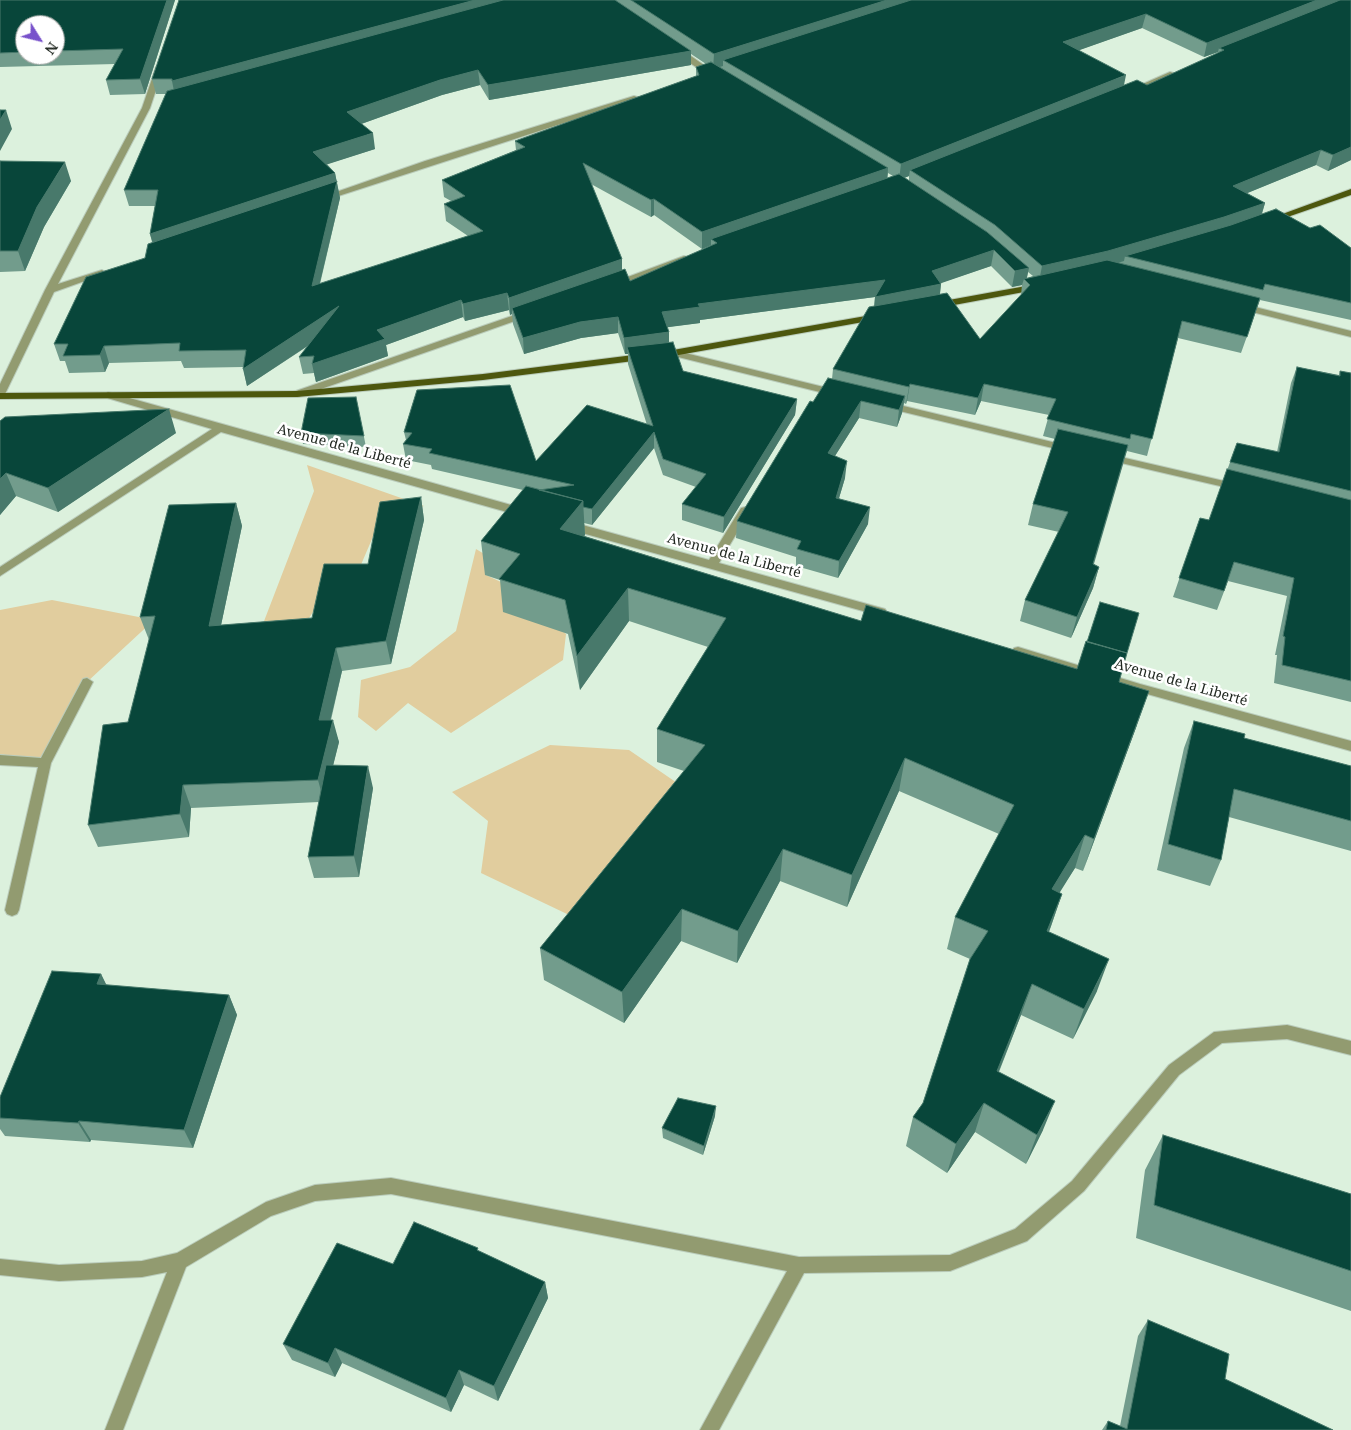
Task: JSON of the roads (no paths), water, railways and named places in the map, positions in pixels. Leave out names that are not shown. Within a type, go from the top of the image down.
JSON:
[{"type":"main road","points":[[1259,224],[1351,192]]},
{"type":"main road","points":[[930,307],[1038,284]]},
{"type":"main road","name":"Avenue de la Liberté","points":[[0,395],[297,394],[483,377],[673,353],[891,314]]},
{"type":"street","points":[[673,48],[713,74]]},
{"type":"street","points":[[0,395],[50,290],[146,108],[161,63]]},
{"type":"street","points":[[1120,96],[1184,70]]},
{"type":"street","points":[[704,77],[713,74],[722,75]]},
{"type":"street","points":[[314,201],[428,163],[646,95]]},
{"type":"street","points":[[146,108],[156,106]]},
{"type":"street","points":[[607,286],[691,257]]},
{"type":"street","points":[[50,290],[107,271]]},
{"type":"street","points":[[1227,303],[1351,334]]},
{"type":"street","points":[[297,394],[541,309]]},
{"type":"street","name":"Avenue de la Liberté","points":[[673,353],[817,394],[848,396]]},
{"type":"street","name":"Avenue de la Liberté","points":[[108,395],[532,515]]},
{"type":"street","points":[[877,403],[1078,451]]},
{"type":"street","points":[[0,572],[220,428]]},
{"type":"street","points":[[1097,455],[1246,489]]},
{"type":"street","points":[[712,566],[753,498]]},
{"type":"street","name":"Avenue de la Liberté","points":[[560,523],[897,616]]},
{"type":"street","name":"Avenue de la Liberté","points":[[1009,649],[1140,688],[1351,746]]},
{"type":"street","points":[[12,910],[45,763],[87,682]]},
{"type":"street","points":[[0,760],[45,763]]},
{"type":"street","points":[[0,1267],[59,1273],[142,1269],[180,1261],[266,1210],[315,1193],[391,1186],[799,1266],[950,1263],[1021,1235],[1078,1186],[1174,1070],[1219,1037],[1287,1032],[1351,1048]]},
{"type":"street","points":[[114,1430],[180,1261]]},
{"type":"street","points":[[708,1430],[799,1266]]}]
